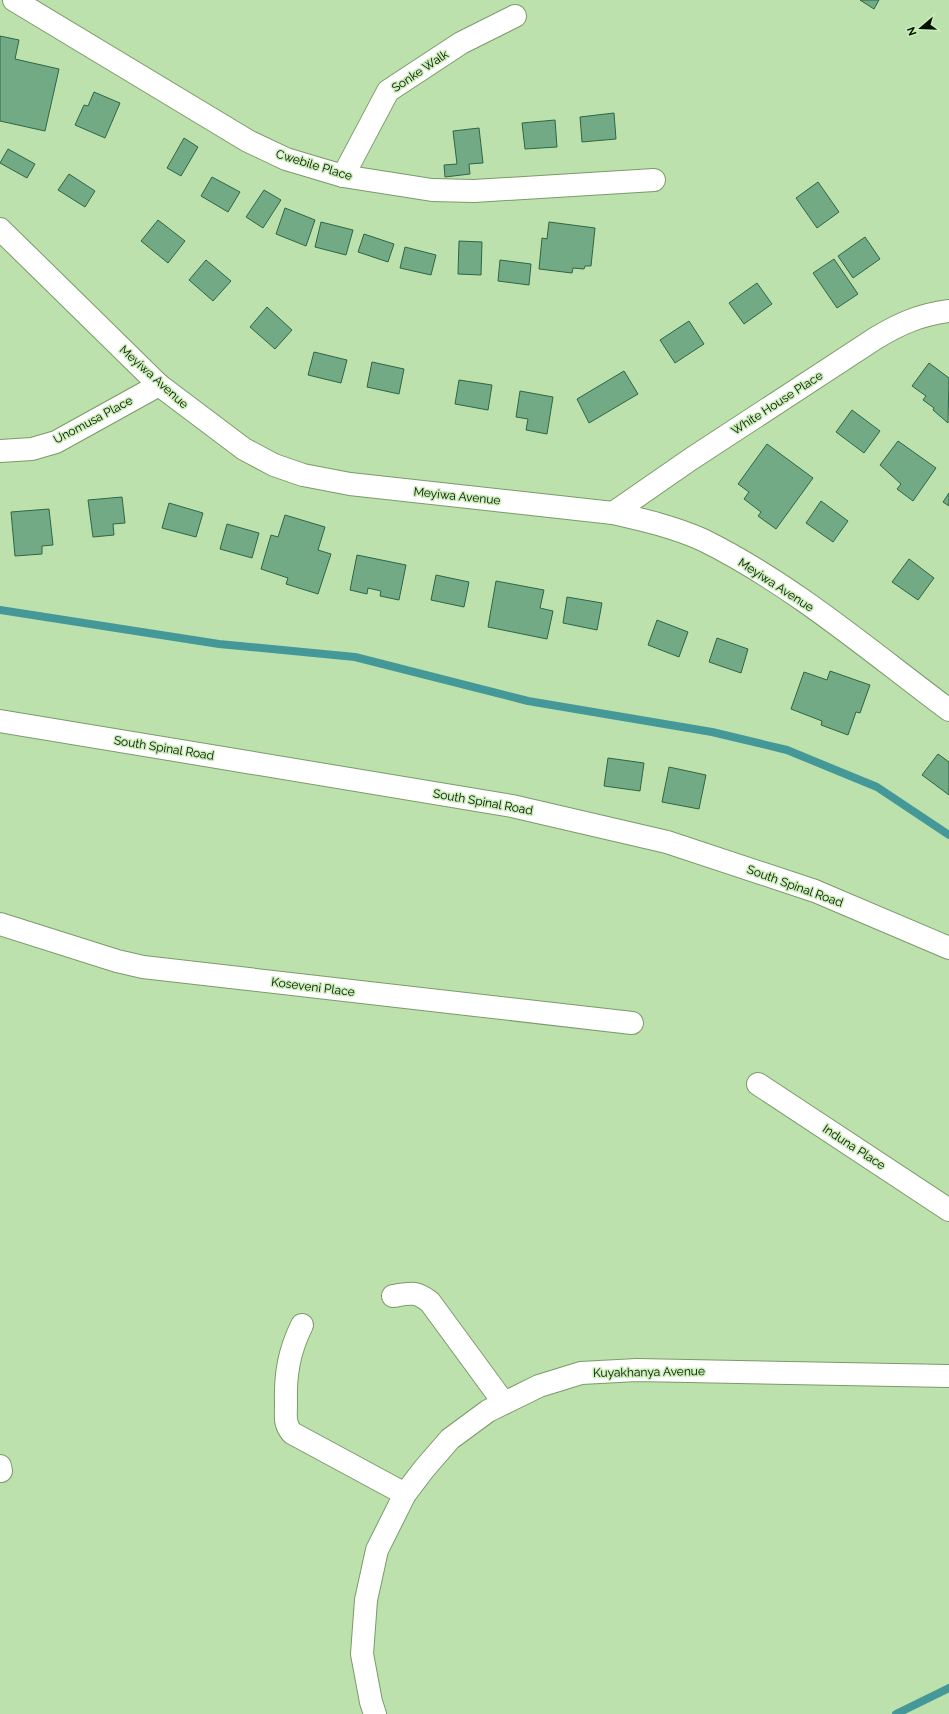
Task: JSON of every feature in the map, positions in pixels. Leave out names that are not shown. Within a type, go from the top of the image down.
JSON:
[{"type":"street","name":"Cwebile Place","points":[[14,0],[248,141],[286,159],[343,176],[432,190],[474,191],[654,180]]},
{"type":"street","name":"Sonke Walk","points":[[343,176],[388,91],[461,43],[515,16]]},
{"type":"street","name":"Meyiwa Avenue","points":[[0,229],[159,385],[244,449],[274,465],[303,475],[350,484],[613,513],[654,522],[702,540],[750,567],[801,600],[949,710]]},
{"type":"street","name":"White House Place","points":[[613,513],[691,458],[876,338],[901,324],[926,314],[949,311]]},
{"type":"street","name":"Unomusa Place","points":[[0,451],[32,448],[56,442],[159,385]]},
{"type":"street","name":"South Spinal Road","points":[[0,721],[512,806],[659,840],[815,891],[949,948]]},
{"type":"street","name":"Koseveni Place","points":[[0,924],[117,961],[144,967],[632,1023]]},
{"type":"street","name":"Induna Place","points":[[758,1084],[949,1210]]},
{"type":"street","points":[[394,1296],[408,1293],[420,1294],[430,1302],[504,1403]]},
{"type":"street","points":[[302,1325],[293,1343],[288,1361],[285,1381],[286,1425],[292,1433],[405,1494]]},
{"type":"street","name":"Kuyakhanya Avenue","points":[[375,1714],[371,1702],[362,1654],[366,1600],[377,1550],[405,1494],[424,1469],[450,1439],[488,1411],[539,1386],[581,1373],[636,1370],[949,1376]]},
{"type":"building","points":[[860,0],[879,0],[874,9]]},
{"type":"building","points":[[0,36],[19,40],[15,59],[59,69],[45,131],[0,121]]},
{"type":"building","points":[[94,92],[120,103],[105,138],[75,125],[84,105],[88,106]]},
{"type":"building","points":[[614,113],[616,139],[582,142],[580,117]]},
{"type":"building","points":[[555,120],[557,147],[525,149],[522,123]]},
{"type":"building","points":[[479,128],[483,163],[469,164],[470,174],[445,177],[444,165],[457,164],[453,131]]},
{"type":"building","points":[[184,138],[198,147],[181,176],[167,168]]},
{"type":"building","points":[[8,149],[35,164],[27,178],[0,163]]},
{"type":"building","points":[[69,174],[95,191],[85,207],[58,190]]},
{"type":"building","points":[[212,177],[240,192],[228,212],[201,196]]},
{"type":"building","points":[[818,182],[839,212],[817,228],[796,198]]},
{"type":"building","points":[[264,190],[281,200],[263,228],[246,217]]},
{"type":"building","points":[[285,208],[315,220],[306,246],[276,234]]},
{"type":"building","points":[[158,220],[185,241],[168,263],[141,241]]},
{"type":"building","points":[[321,222],[353,230],[346,255],[315,247]]},
{"type":"building","points":[[549,222],[595,228],[591,266],[585,266],[584,269],[573,268],[572,273],[539,269],[542,238],[547,239]]},
{"type":"building","points":[[364,234],[394,244],[388,262],[358,252]]},
{"type":"building","points":[[865,237],[880,259],[853,278],[838,256]]},
{"type":"building","points":[[459,241],[482,242],[481,275],[458,274]]},
{"type":"building","points":[[405,247],[436,255],[431,275],[400,268]]},
{"type":"building","points":[[834,259],[858,294],[837,308],[813,273]]},
{"type":"building","points":[[206,260],[231,281],[213,301],[189,280]]},
{"type":"building","points":[[500,260],[531,264],[529,285],[498,281]]},
{"type":"building","points":[[757,283],[772,304],[744,324],[729,303]]},
{"type":"building","points":[[267,307],[292,330],[275,349],[250,327]]},
{"type":"building","points":[[689,321],[704,344],[675,363],[660,340]]},
{"type":"building","points":[[314,352],[347,360],[341,383],[308,375]]},
{"type":"building","points":[[372,362],[404,369],[399,394],[367,387]]},
{"type":"building","points":[[929,363],[949,378],[948,423],[933,410],[934,408],[923,400],[926,396],[912,386]]},
{"type":"building","points":[[624,371],[638,394],[589,423],[577,399]]},
{"type":"building","points":[[459,380],[492,385],[488,410],[455,404]]},
{"type":"building","points":[[520,391],[553,397],[547,434],[526,430],[528,419],[516,417]]},
{"type":"building","points":[[852,410],[880,431],[864,453],[836,432]]},
{"type":"building","points":[[898,441],[936,468],[913,501],[897,489],[901,484],[880,465]]},
{"type":"building","points":[[767,444],[813,478],[776,529],[758,516],[761,512],[744,499],[749,492],[738,484]]},
{"type":"building","points":[[949,493],[949,506],[943,502]]},
{"type":"building","points":[[122,497],[125,523],[113,524],[114,535],[93,537],[88,500]]},
{"type":"building","points":[[821,501],[848,521],[833,542],[806,523]]},
{"type":"building","points":[[169,503],[203,513],[196,537],[162,528]]},
{"type":"building","points":[[49,509],[53,545],[42,546],[42,554],[15,556],[11,512]]},
{"type":"building","points":[[285,515],[325,527],[318,550],[331,554],[318,594],[286,584],[288,578],[261,569],[271,535],[278,537]]},
{"type":"building","points":[[227,524],[259,533],[252,558],[220,549]]},
{"type":"building","points":[[357,555],[406,565],[399,600],[380,596],[381,591],[368,588],[367,594],[350,590]]},
{"type":"building","points":[[909,559],[934,578],[918,600],[892,582]]},
{"type":"building","points":[[436,575],[469,582],[464,607],[431,600]]},
{"type":"building","points":[[496,581],[544,590],[540,608],[553,611],[547,639],[488,627]]},
{"type":"building","points":[[567,597],[602,603],[597,630],[563,623]]},
{"type":"building","points":[[657,620],[688,632],[679,657],[648,645]]},
{"type":"building","points":[[717,638],[748,649],[741,673],[709,662]]},
{"type":"building","points":[[830,671],[870,685],[860,713],[856,712],[848,735],[821,725],[822,721],[791,709],[804,672],[827,680]]},
{"type":"building","points":[[938,754],[949,762],[949,795],[922,775]]},
{"type":"building","points":[[608,758],[644,763],[640,791],[604,786]]},
{"type":"building","points":[[669,767],[706,775],[699,809],[662,802]]},
{"type":"waterway","points":[[0,610],[219,644],[355,657],[528,701],[712,732],[787,750],[877,787],[949,835]]},
{"type":"waterway","points":[[896,1714],[949,1688]]}]
